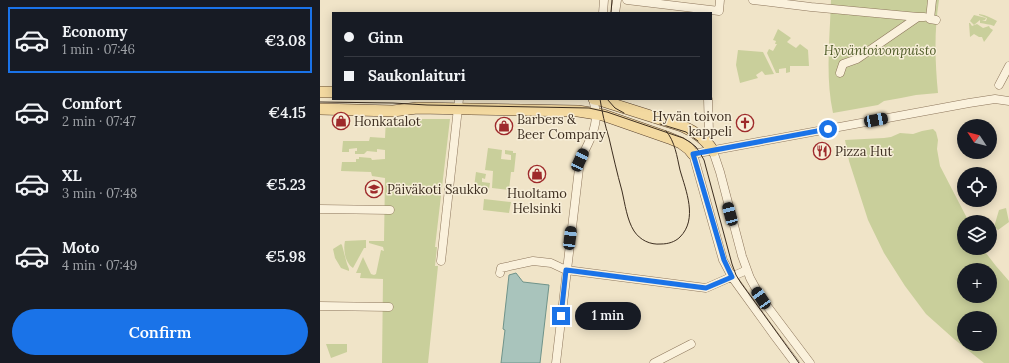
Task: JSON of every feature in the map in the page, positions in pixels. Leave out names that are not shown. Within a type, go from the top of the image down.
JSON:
[{"type":"main road","points":[[320,92],[332,92]]},
{"type":"main road","points":[[598,100],[692,130],[704,138],[712,150]]},
{"type":"main road","points":[[320,109],[393,111],[458,104],[578,111],[615,119],[676,141],[686,147],[693,154]]},
{"type":"street","points":[[603,12],[604,0]]},
{"type":"street","points":[[615,12],[617,0]]},
{"type":"street","points":[[627,0],[710,11],[718,11],[720,0]]},
{"type":"street","points":[[753,0],[921,17],[857,59],[843,64],[840,73]]},
{"type":"street","points":[[932,0],[930,19],[936,20]]},
{"type":"street","points":[[999,85],[1009,66]]},
{"type":"street","points":[[796,363],[732,277],[724,260],[693,154],[969,103],[995,99],[1009,101]]},
{"type":"street","points":[[556,363],[580,160],[594,131],[598,100]]},
{"type":"street","points":[[708,100],[709,132]]},
{"type":"street","points":[[440,261],[458,104]]},
{"type":"street","points":[[712,150],[719,168],[746,270],[761,298],[810,363]]},
{"type":"street","points":[[320,209],[390,210]]},
{"type":"street","points":[[498,269],[533,261],[551,263],[566,270],[706,288],[746,270]]},
{"type":"street","points":[[320,306],[389,307]]},
{"type":"street","points":[[654,363],[691,344]]},
{"type":"green space","name":"Hyväntoivonpuisto","points":[[831,0],[939,0],[936,23],[936,70],[938,93],[916,95],[884,101],[878,105],[833,113],[829,85]]},
{"type":"green space","points":[[979,14],[997,21],[994,26],[980,23],[980,20],[974,25],[970,21],[974,15],[986,18],[982,21],[986,21],[987,18]]},
{"type":"green space","points":[[969,23],[972,26],[977,24],[983,28],[989,26],[993,30],[984,42],[982,37],[974,34],[970,37]]},
{"type":"green space","points":[[778,29],[791,38],[787,42],[796,48],[800,44],[808,50],[809,66],[790,66],[790,72],[786,73],[786,68],[779,69],[779,73],[776,73],[767,53],[769,49],[773,51],[777,44],[775,44],[776,41],[773,40]]},
{"type":"green space","points":[[738,50],[763,52],[774,74],[765,75],[762,71],[756,75],[758,78],[740,83],[736,65]]},
{"type":"green space","points":[[386,119],[450,119],[435,247],[437,247],[435,266],[438,266],[428,363],[382,363],[383,279],[360,278],[361,273],[356,273],[363,257],[371,274],[376,274],[381,250],[384,251],[383,247],[369,243],[369,241],[384,241],[385,178],[372,176],[371,172],[341,171],[342,162],[356,162],[356,159],[359,159],[359,157],[371,158],[372,160],[385,159],[385,150],[377,149],[377,152],[367,151],[364,154],[355,154],[357,148],[349,149],[349,152],[342,152],[343,141],[369,141],[370,137],[385,138]]},
{"type":"green space","points":[[933,129],[936,132],[940,166],[957,199],[957,207],[961,207],[965,215],[957,215],[957,255],[987,255],[994,263],[957,263],[957,303],[997,303],[997,267],[1009,281],[1009,363],[984,363],[969,351],[997,351],[997,311],[957,311],[957,341],[926,314],[905,286],[884,253],[868,220],[849,161],[845,140],[884,138],[900,133],[913,134]]},
{"type":"green space","points":[[488,148],[502,150],[501,159],[511,160],[511,155],[505,154],[505,150],[516,153],[514,172],[511,172],[509,190],[492,188],[493,171],[485,170]]},
{"type":"green space","points":[[476,172],[486,174],[485,179],[482,178],[482,182],[490,183],[489,189],[474,187]]},
{"type":"green space","points":[[484,199],[511,202],[509,213],[483,210]]},
{"type":"green space","points":[[1006,208],[1009,222],[998,230],[997,217],[999,210]]},
{"type":"green space","points":[[366,240],[366,248],[364,248],[353,268],[348,263],[345,256],[345,241]]},
{"type":"green space","points":[[341,244],[349,271],[341,268],[335,258],[333,249]]},
{"type":"green space","points":[[326,344],[347,344],[347,352],[331,358]]},
{"type":"water","points":[[516,273],[523,282],[549,285],[540,363],[501,363],[509,275]]},
{"type":"tram line","points":[[611,12],[612,0]]},
{"type":"tram line","points":[[600,100],[626,212],[634,231],[639,237],[649,243],[657,244],[666,244],[680,237],[685,230],[689,213],[689,205],[675,149],[672,139],[666,131]]},
{"type":"tram line","points":[[608,100],[615,108],[624,113]]},
{"type":"tram line","points":[[320,102],[589,108],[607,112],[683,138],[696,147],[704,160],[736,275],[799,363]]},
{"type":"tram line","points":[[660,124],[686,132],[698,141]]},
{"type":"place","name":"Honkatalot","points":[[341,121]]},
{"type":"place","name":"Hyvän toivon kappeli","points":[[745,123]]},
{"type":"place","name":"Barbers & Beer Company","points":[[504,126]]},
{"type":"place","name":"Pizza Hut","points":[[822,151]]},
{"type":"place","name":"Huoltamo Helsinki","points":[[537,174]]},
{"type":"place","name":"Päiväkoti Saukko","points":[[374,189]]},
{"type":"route","points":[[561,316],[566,270],[706,288],[732,277],[724,260],[693,154],[828,129]]}]
